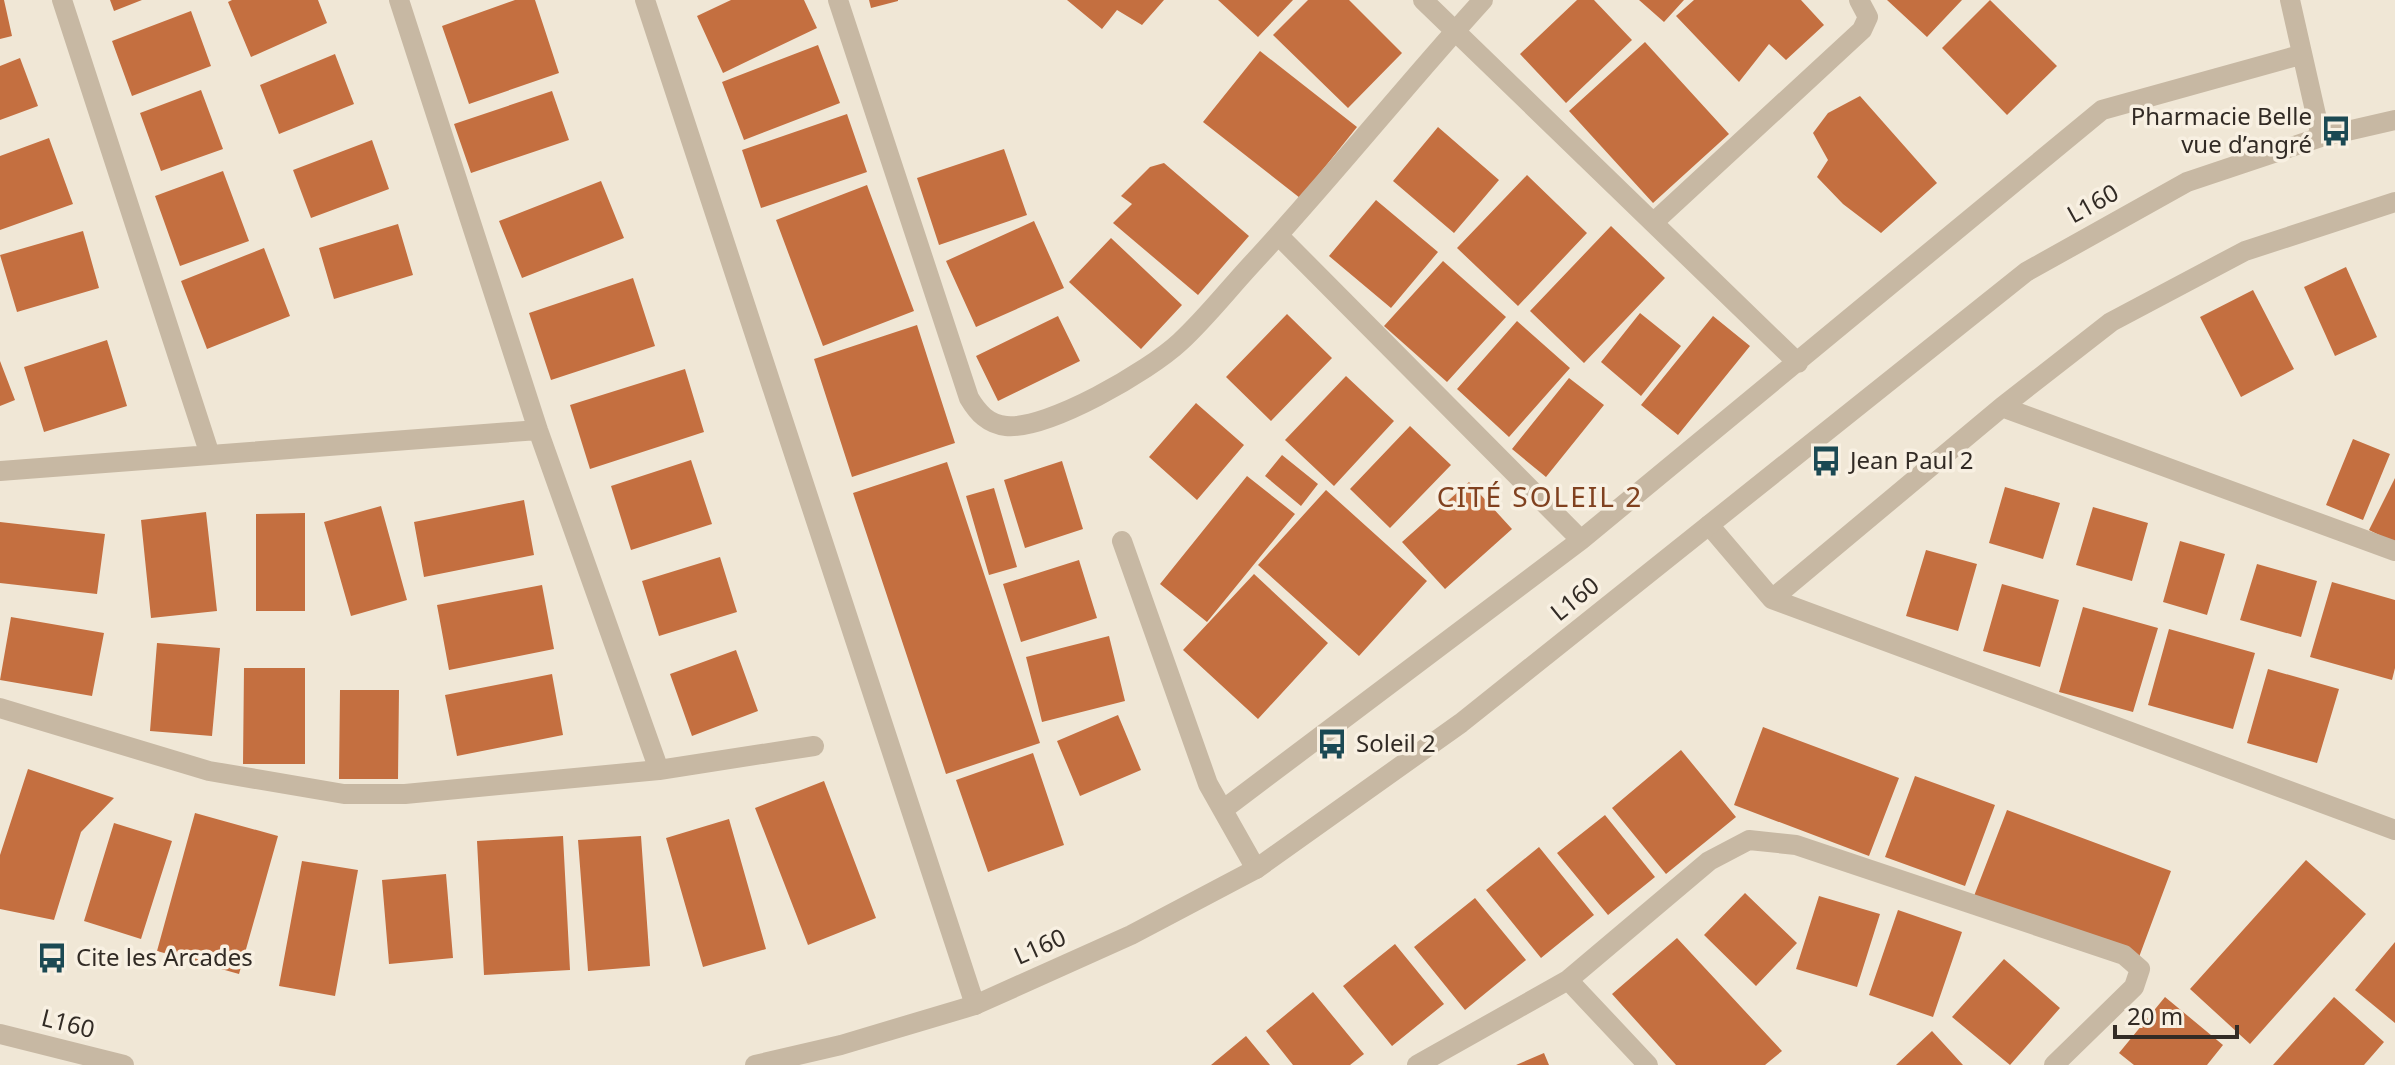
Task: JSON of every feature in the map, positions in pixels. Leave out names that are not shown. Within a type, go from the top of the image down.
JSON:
[{"type":"street","points":[[62,0],[210,455]]},
{"type":"street","points":[[399,0],[538,430],[659,770]]},
{"type":"street","points":[[645,0],[975,1005]]},
{"type":"street","points":[[838,0],[969,398],[982,417],[1004,426],[1018,426],[1079,405],[1138,376],[1180,342],[1483,0]]},
{"type":"street","points":[[1423,0],[1798,363]]},
{"type":"street","points":[[1654,222],[1862,30],[1868,17],[1859,0]]},
{"type":"street","points":[[2290,0],[2321,137]]},
{"type":"street","points":[[1224,809],[1581,540],[2102,110],[2300,55]]},
{"type":"street","name":"L160","points":[[755,1065],[841,1045],[975,1005],[1131,935],[1256,869],[1461,723],[2026,272],[2187,182],[2321,137],[2395,120]]},
{"type":"street","points":[[1772,599],[2002,407],[2111,322],[2245,251],[2395,202]]},
{"type":"street","points":[[1278,235],[1581,540]]},
{"type":"street","points":[[2002,407],[2395,551]]},
{"type":"street","points":[[0,471],[538,430]]},
{"type":"street","points":[[1709,525],[1772,599],[2395,830]]},
{"type":"street","points":[[1122,541],[1208,784],[1256,869]]},
{"type":"street","points":[[0,708],[209,771],[344,794],[405,794],[659,770],[814,746]]},
{"type":"street","points":[[1417,1065],[1568,980],[1709,861],[1749,840],[1796,845],[2124,955],[2135,962],[2140,969],[2134,987],[2054,1065]]},
{"type":"street","points":[[1568,980],[1648,1065]]},
{"type":"street","name":"L160","points":[[0,1034],[124,1065]]},
{"type":"building","points":[[0,0],[4,0],[12,36],[0,39]]},
{"type":"building","points":[[110,0],[142,0],[114,11]]},
{"type":"building","points":[[318,0],[327,23],[251,57],[228,2]]},
{"type":"building","points":[[515,0],[535,0],[559,73],[469,104],[442,26]]},
{"type":"building","points":[[731,0],[804,0],[817,28],[723,73],[697,16]]},
{"type":"building","points":[[869,0],[898,0],[898,1],[871,8]]},
{"type":"building","points":[[1067,0],[1164,0],[1142,25],[1117,10],[1102,29]]},
{"type":"building","points":[[1218,0],[1293,0],[1258,37]]},
{"type":"building","points":[[1308,0],[1349,0],[1402,53],[1348,108],[1273,35]]},
{"type":"building","points":[[1577,0],[1594,0],[1632,40],[1566,103],[1520,54]]},
{"type":"building","points":[[1639,0],[1684,0],[1664,22]]},
{"type":"building","points":[[1694,0],[1801,0],[1824,25],[1786,60],[1769,44],[1739,82],[1676,16]]},
{"type":"building","points":[[1887,0],[1962,0],[1927,37]]},
{"type":"building","points":[[1990,0],[2057,66],[2007,115],[1942,48]]},
{"type":"building","points":[[191,11],[211,66],[132,96],[112,41]]},
{"type":"building","points":[[1645,42],[1729,134],[1653,203],[1569,111]]},
{"type":"building","points":[[818,45],[840,103],[744,140],[722,82]]},
{"type":"building","points":[[1260,51],[1357,127],[1300,198],[1203,122]]},
{"type":"building","points":[[335,54],[354,104],[279,134],[260,85]]},
{"type":"building","points":[[20,58],[38,106],[0,120],[0,66]]},
{"type":"building","points":[[201,90],[223,149],[161,171],[140,113]]},
{"type":"building","points":[[552,91],[569,140],[471,173],[454,124]]},
{"type":"building","points":[[1860,96],[1937,183],[1881,233],[1843,204],[1817,177],[1828,160],[1813,133],[1828,113]]},
{"type":"building","points":[[847,114],[867,172],[761,208],[742,150]]},
{"type":"building","points":[[1438,127],[1499,180],[1454,233],[1393,181]]},
{"type":"building","points":[[49,138],[73,204],[0,230],[0,156]]},
{"type":"building","points":[[372,140],[389,189],[311,218],[293,170]]},
{"type":"building","points":[[1004,149],[1027,215],[939,245],[917,178]]},
{"type":"building","points":[[1164,163],[1249,236],[1198,295],[1113,223],[1132,204],[1121,196],[1150,167]]},
{"type":"building","points":[[223,171],[249,241],[180,266],[155,196]]},
{"type":"building","points":[[1527,175],[1587,233],[1518,306],[1457,248]]},
{"type":"building","points":[[601,181],[624,238],[522,278],[499,221]]},
{"type":"building","points":[[867,185],[914,311],[823,346],[776,220]]},
{"type":"building","points":[[1376,200],[1438,252],[1391,308],[1329,256]]},
{"type":"building","points":[[1034,221],[1064,288],[976,327],[946,261]]},
{"type":"building","points":[[398,224],[413,275],[334,299],[319,248]]},
{"type":"building","points":[[1611,226],[1665,278],[1584,363],[1530,311]]},
{"type":"building","points":[[83,231],[99,288],[17,312],[0,255]]},
{"type":"building","points":[[1111,238],[1182,305],[1141,349],[1069,282]]},
{"type":"building","points":[[264,248],[290,316],[207,349],[181,281]]},
{"type":"building","points":[[1443,261],[1506,317],[1447,382],[1384,326]]},
{"type":"building","points":[[2346,267],[2377,337],[2335,356],[2304,287]]},
{"type":"building","points":[[633,278],[655,346],[551,380],[529,313]]},
{"type":"building","points":[[2253,290],[2294,369],[2241,397],[2200,317]]},
{"type":"building","points":[[1640,313],[1681,346],[1641,396],[1601,362]]},
{"type":"building","points":[[1287,314],[1332,358],[1271,421],[1226,377]]},
{"type":"building","points":[[1058,316],[1080,361],[998,401],[976,356]]},
{"type":"building","points":[[1713,316],[1750,346],[1678,435],[1641,405]]},
{"type":"building","points":[[1517,321],[1570,368],[1509,437],[1457,389]]},
{"type":"building","points":[[917,325],[955,443],[852,477],[814,359]]},
{"type":"building","points":[[107,340],[127,406],[44,432],[24,367]]},
{"type":"building","points":[[0,361],[15,400],[0,406]]},
{"type":"building","points":[[685,369],[704,432],[590,469],[570,405]]},
{"type":"building","points":[[1346,376],[1394,421],[1334,486],[1285,440]]},
{"type":"building","points":[[1569,378],[1604,405],[1546,477],[1512,449]]},
{"type":"building","points":[[1196,403],[1244,445],[1197,500],[1149,457]]},
{"type":"building","points":[[1410,426],[1451,465],[1390,528],[1350,489]]},
{"type":"building","points":[[2353,439],[2390,454],[2363,520],[2326,505]]},
{"type":"building","points":[[1282,455],[1318,484],[1301,506],[1265,476]]},
{"type":"building","points":[[691,460],[712,524],[631,550],[611,486]]},
{"type":"building","points":[[1062,461],[1083,529],[1025,548],[1004,480]]},
{"type":"building","points":[[947,462],[1040,743],[946,774],[853,493]]},
{"type":"building","points":[[1247,476],[1295,514],[1207,622],[1160,584]]},
{"type":"building","points":[[2395,478],[2395,543],[2369,530]]},
{"type":"building","points":[[1469,482],[1512,529],[1445,589],[1402,542]]},
{"type":"building","points":[[2005,487],[2060,503],[2043,559],[1989,543]]},
{"type":"building","points":[[994,488],[1017,567],[989,575],[966,496]]},
{"type":"building","points":[[1326,490],[1427,581],[1359,656],[1258,565]]},
{"type":"building","points":[[524,500],[534,555],[424,577],[414,522]]},
{"type":"building","points":[[381,506],[407,600],[351,616],[324,522]]},
{"type":"building","points":[[2093,507],[2148,523],[2132,581],[2076,565]]},
{"type":"building","points":[[206,512],[217,611],[151,618],[141,520]]},
{"type":"building","points":[[305,513],[305,611],[256,611],[256,514]]},
{"type":"building","points":[[0,522],[105,534],[97,594],[0,583]]},
{"type":"building","points":[[2180,541],[2225,554],[2207,615],[2163,602]]},
{"type":"building","points":[[1926,550],[1977,564],[1958,631],[1906,616]]},
{"type":"building","points":[[720,557],[737,612],[659,636],[642,581]]},
{"type":"building","points":[[1079,560],[1097,618],[1021,642],[1003,584]]},
{"type":"building","points":[[2257,564],[2317,581],[2301,637],[2240,620]]},
{"type":"building","points":[[1254,574],[1328,643],[1258,719],[1183,650]]},
{"type":"building","points":[[2332,582],[2395,600],[2395,668],[2392,680],[2310,657]]},
{"type":"building","points":[[2002,584],[2059,600],[2040,667],[1983,651]]},
{"type":"building","points":[[542,585],[554,649],[449,670],[437,605]]},
{"type":"building","points":[[2083,607],[2158,628],[2133,712],[2059,692]]},
{"type":"building","points":[[11,617],[104,633],[92,696],[0,680]]},
{"type":"building","points":[[2169,629],[2255,653],[2233,729],[2148,705]]},
{"type":"building","points":[[1109,636],[1125,701],[1042,722],[1026,657]]},
{"type":"building","points":[[157,643],[220,648],[212,736],[150,731]]},
{"type":"building","points":[[736,650],[758,711],[692,736],[670,674]]},
{"type":"building","points":[[244,668],[305,668],[305,764],[243,764]]},
{"type":"building","points":[[2268,669],[2339,689],[2317,763],[2247,743]]},
{"type":"building","points":[[552,674],[563,735],[457,756],[445,695]]},
{"type":"building","points":[[340,690],[399,690],[398,779],[339,779]]},
{"type":"building","points":[[1118,715],[1141,770],[1080,796],[1057,741]]},
{"type":"building","points":[[1763,727],[1899,778],[1869,856],[1734,805]]},
{"type":"building","points":[[1681,750],[1736,817],[1666,874],[1612,808]]},
{"type":"building","points":[[1033,753],[1064,845],[988,872],[956,780]]},
{"type":"building","points":[[28,769],[114,798],[81,832],[54,920],[0,909],[0,855]]},
{"type":"building","points":[[1915,776],[1995,805],[1965,886],[1885,857]]},
{"type":"building","points":[[824,781],[876,918],[808,945],[755,808]]},
{"type":"building","points":[[2007,810],[2171,871],[2139,957],[1974,896]]},
{"type":"building","points":[[195,813],[278,836],[239,974],[157,951]]},
{"type":"building","points":[[1605,815],[1655,877],[1608,915],[1557,853]]},
{"type":"building","points":[[729,819],[766,949],[703,967],[666,838]]},
{"type":"building","points":[[114,823],[172,841],[141,939],[84,921]]},
{"type":"building","points":[[563,836],[570,970],[484,975],[477,841]]},
{"type":"building","points":[[641,836],[650,966],[588,971],[578,840]]},
{"type":"building","points":[[1539,847],[1594,915],[1541,958],[1486,890]]},
{"type":"building","points":[[2306,860],[2366,914],[2250,1044],[2190,989]]},
{"type":"building","points":[[302,861],[358,870],[335,996],[279,986]]},
{"type":"building","points":[[446,874],[453,958],[389,964],[382,880]]},
{"type":"building","points":[[1745,893],[1797,943],[1756,986],[1704,935]]},
{"type":"building","points":[[1819,896],[1880,914],[1857,987],[1796,969]]},
{"type":"building","points":[[1475,898],[1526,960],[1465,1010],[1414,947]]},
{"type":"building","points":[[1898,910],[1962,932],[1933,1017],[1869,995]]},
{"type":"building","points":[[1677,938],[1782,1051],[1765,1065],[1676,1065],[1612,994]]},
{"type":"building","points":[[2395,942],[2395,1023],[2355,990]]},
{"type":"building","points":[[1395,944],[1444,1004],[1392,1046],[1343,986]]},
{"type":"building","points":[[2004,959],[2060,1008],[2010,1065],[1952,1017]]},
{"type":"building","points":[[1313,992],[1364,1054],[1350,1065],[1293,1065],[1266,1031]]},
{"type":"building","points":[[2165,997],[2223,1045],[2207,1065],[2134,1065],[2119,1053]]},
{"type":"building","points":[[2334,997],[2384,1042],[2364,1065],[2273,1065]]},
{"type":"building","points":[[1932,1031],[1963,1065],[1896,1065]]},
{"type":"building","points":[[1246,1036],[1270,1065],[1211,1065]]},
{"type":"building","points":[[1544,1053],[1549,1065],[1516,1065]]},
{"type":"place","name":"Pharmacie Belle vue d’angré","points":[[2336,131]]},
{"type":"place","name":"Jean Paul 2","points":[[1826,461]]},
{"type":"place","name":"Soleil 2","points":[[1332,744]]},
{"type":"place","name":"Cite les Arcades","points":[[52,958]]},
{"type":"district","name":"CITÉ SOLEIL 2","points":[[1540,497]]}]
